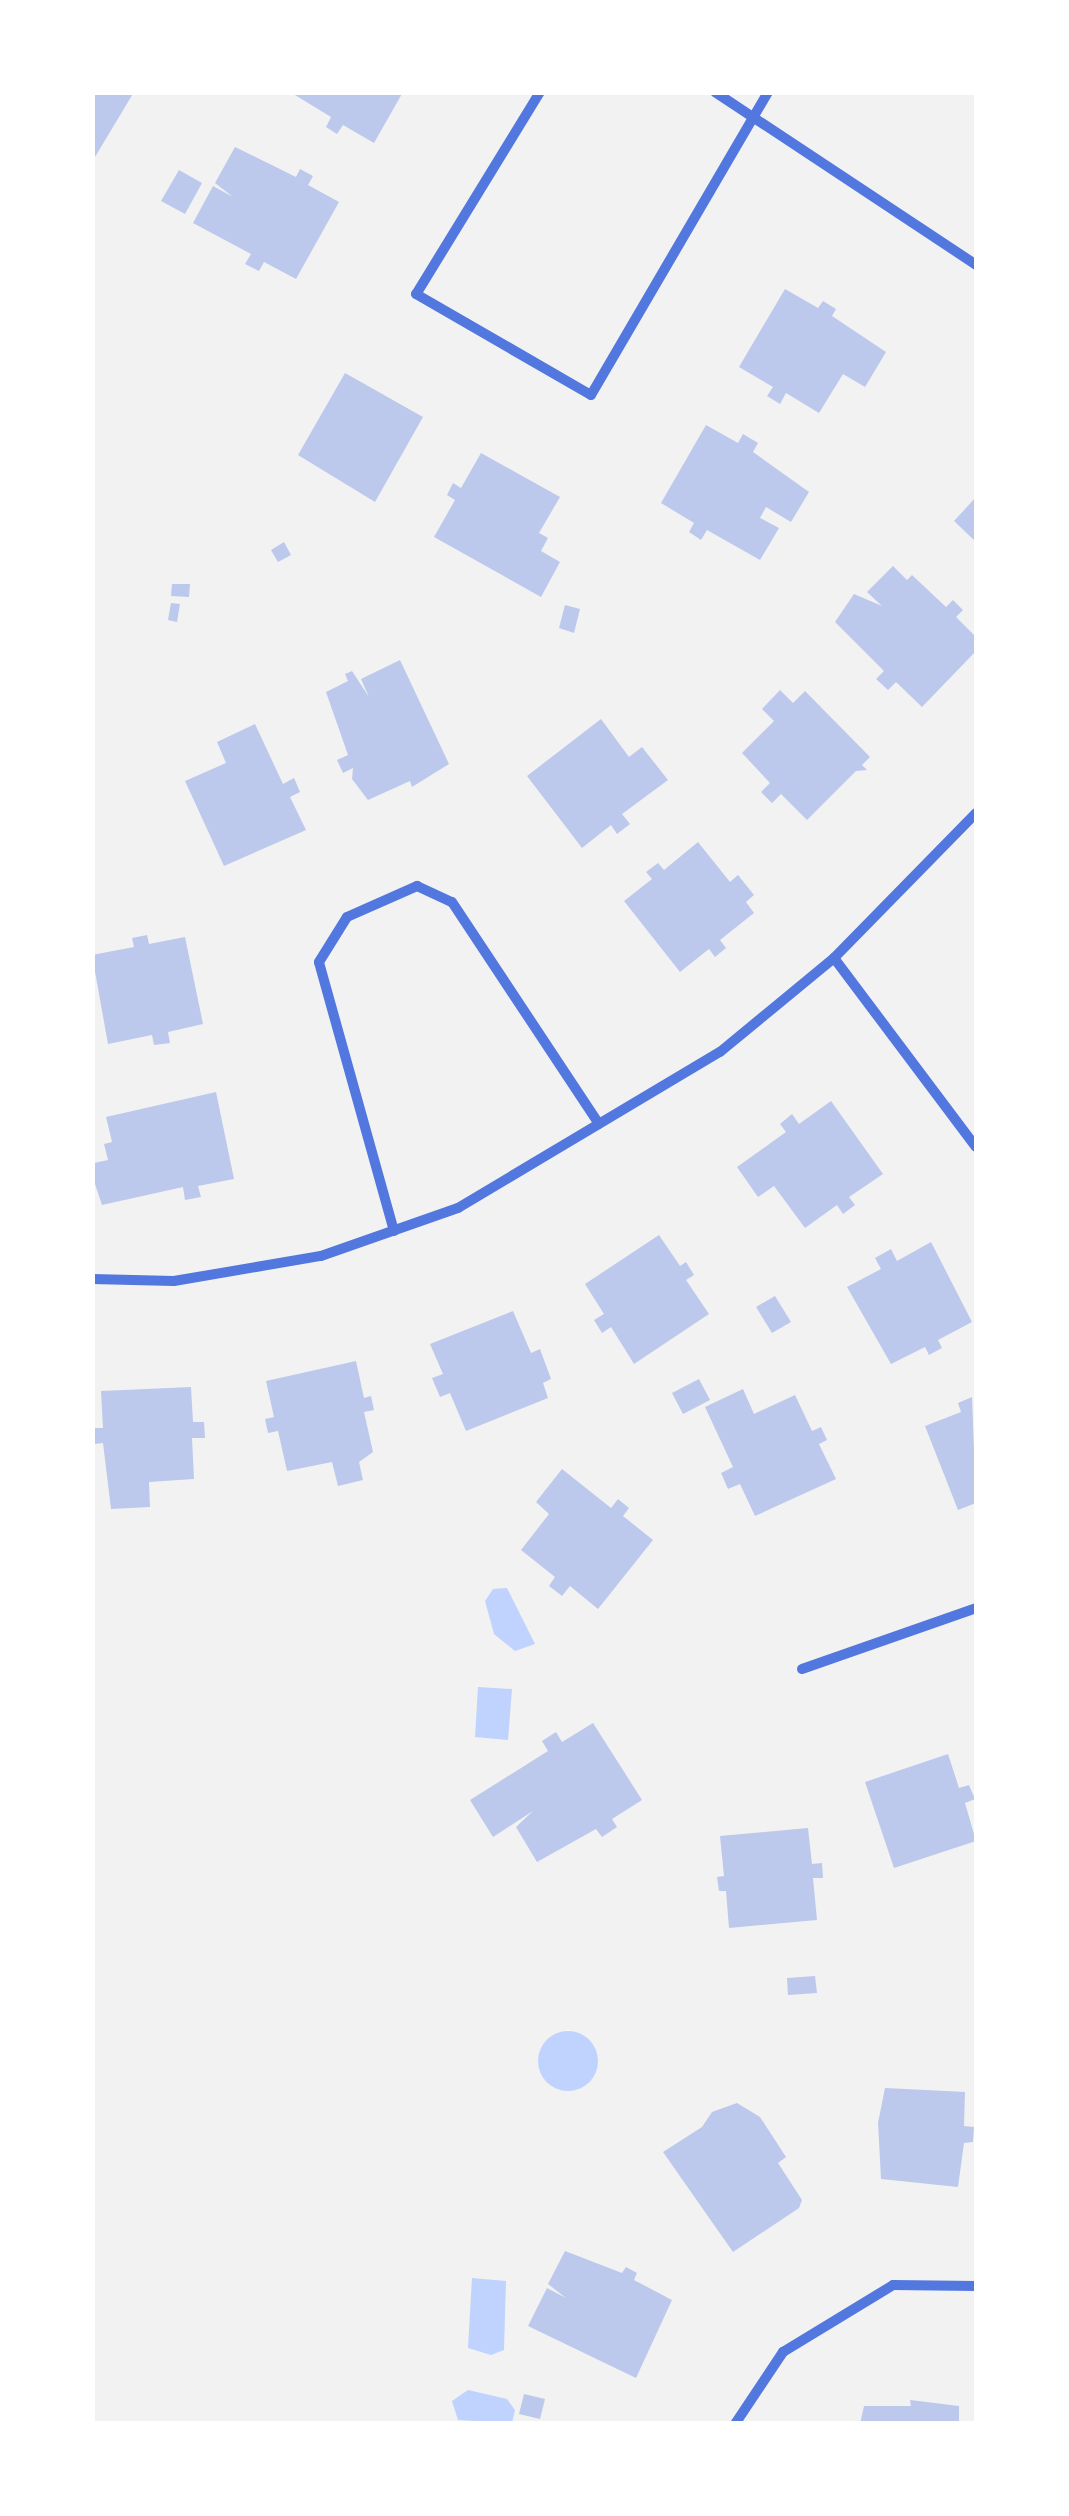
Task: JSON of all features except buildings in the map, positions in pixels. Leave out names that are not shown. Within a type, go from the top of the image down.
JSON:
[{"type":"street","points":[[540,92],[416,294],[591,395],[768,92]]},
{"type":"street","points":[[715,92],[976,265]]},
{"type":"street","points":[[92,1279],[174,1281],[321,1256],[458,1208],[720,1052],[834,958],[976,813]]},
{"type":"street","points":[[394,1231],[319,962],[346,917],[417,886],[452,902],[599,1124]]},
{"type":"street","points":[[834,958],[976,1147]]},
{"type":"street","points":[[802,1669],[976,1608]]},
{"type":"street","points":[[735,2424],[783,2352],[893,2285],[976,2286]]},
{"type":"water","points":[[507,1588],[535,1644],[515,1651],[494,1634],[485,1601],[493,1589]]},
{"type":"water","points":[[478,1687],[512,1689],[508,1740],[475,1737]]},
{"type":"water","points":[[568,2031],[589,2040],[598,2061],[589,2082],[568,2091],[547,2082],[538,2061],[547,2040]]},
{"type":"water","points":[[472,2278],[506,2281],[504,2350],[491,2355],[468,2348]]},
{"type":"water","points":[[468,2390],[507,2399],[515,2410],[512,2423],[458,2420],[452,2401]]}]
